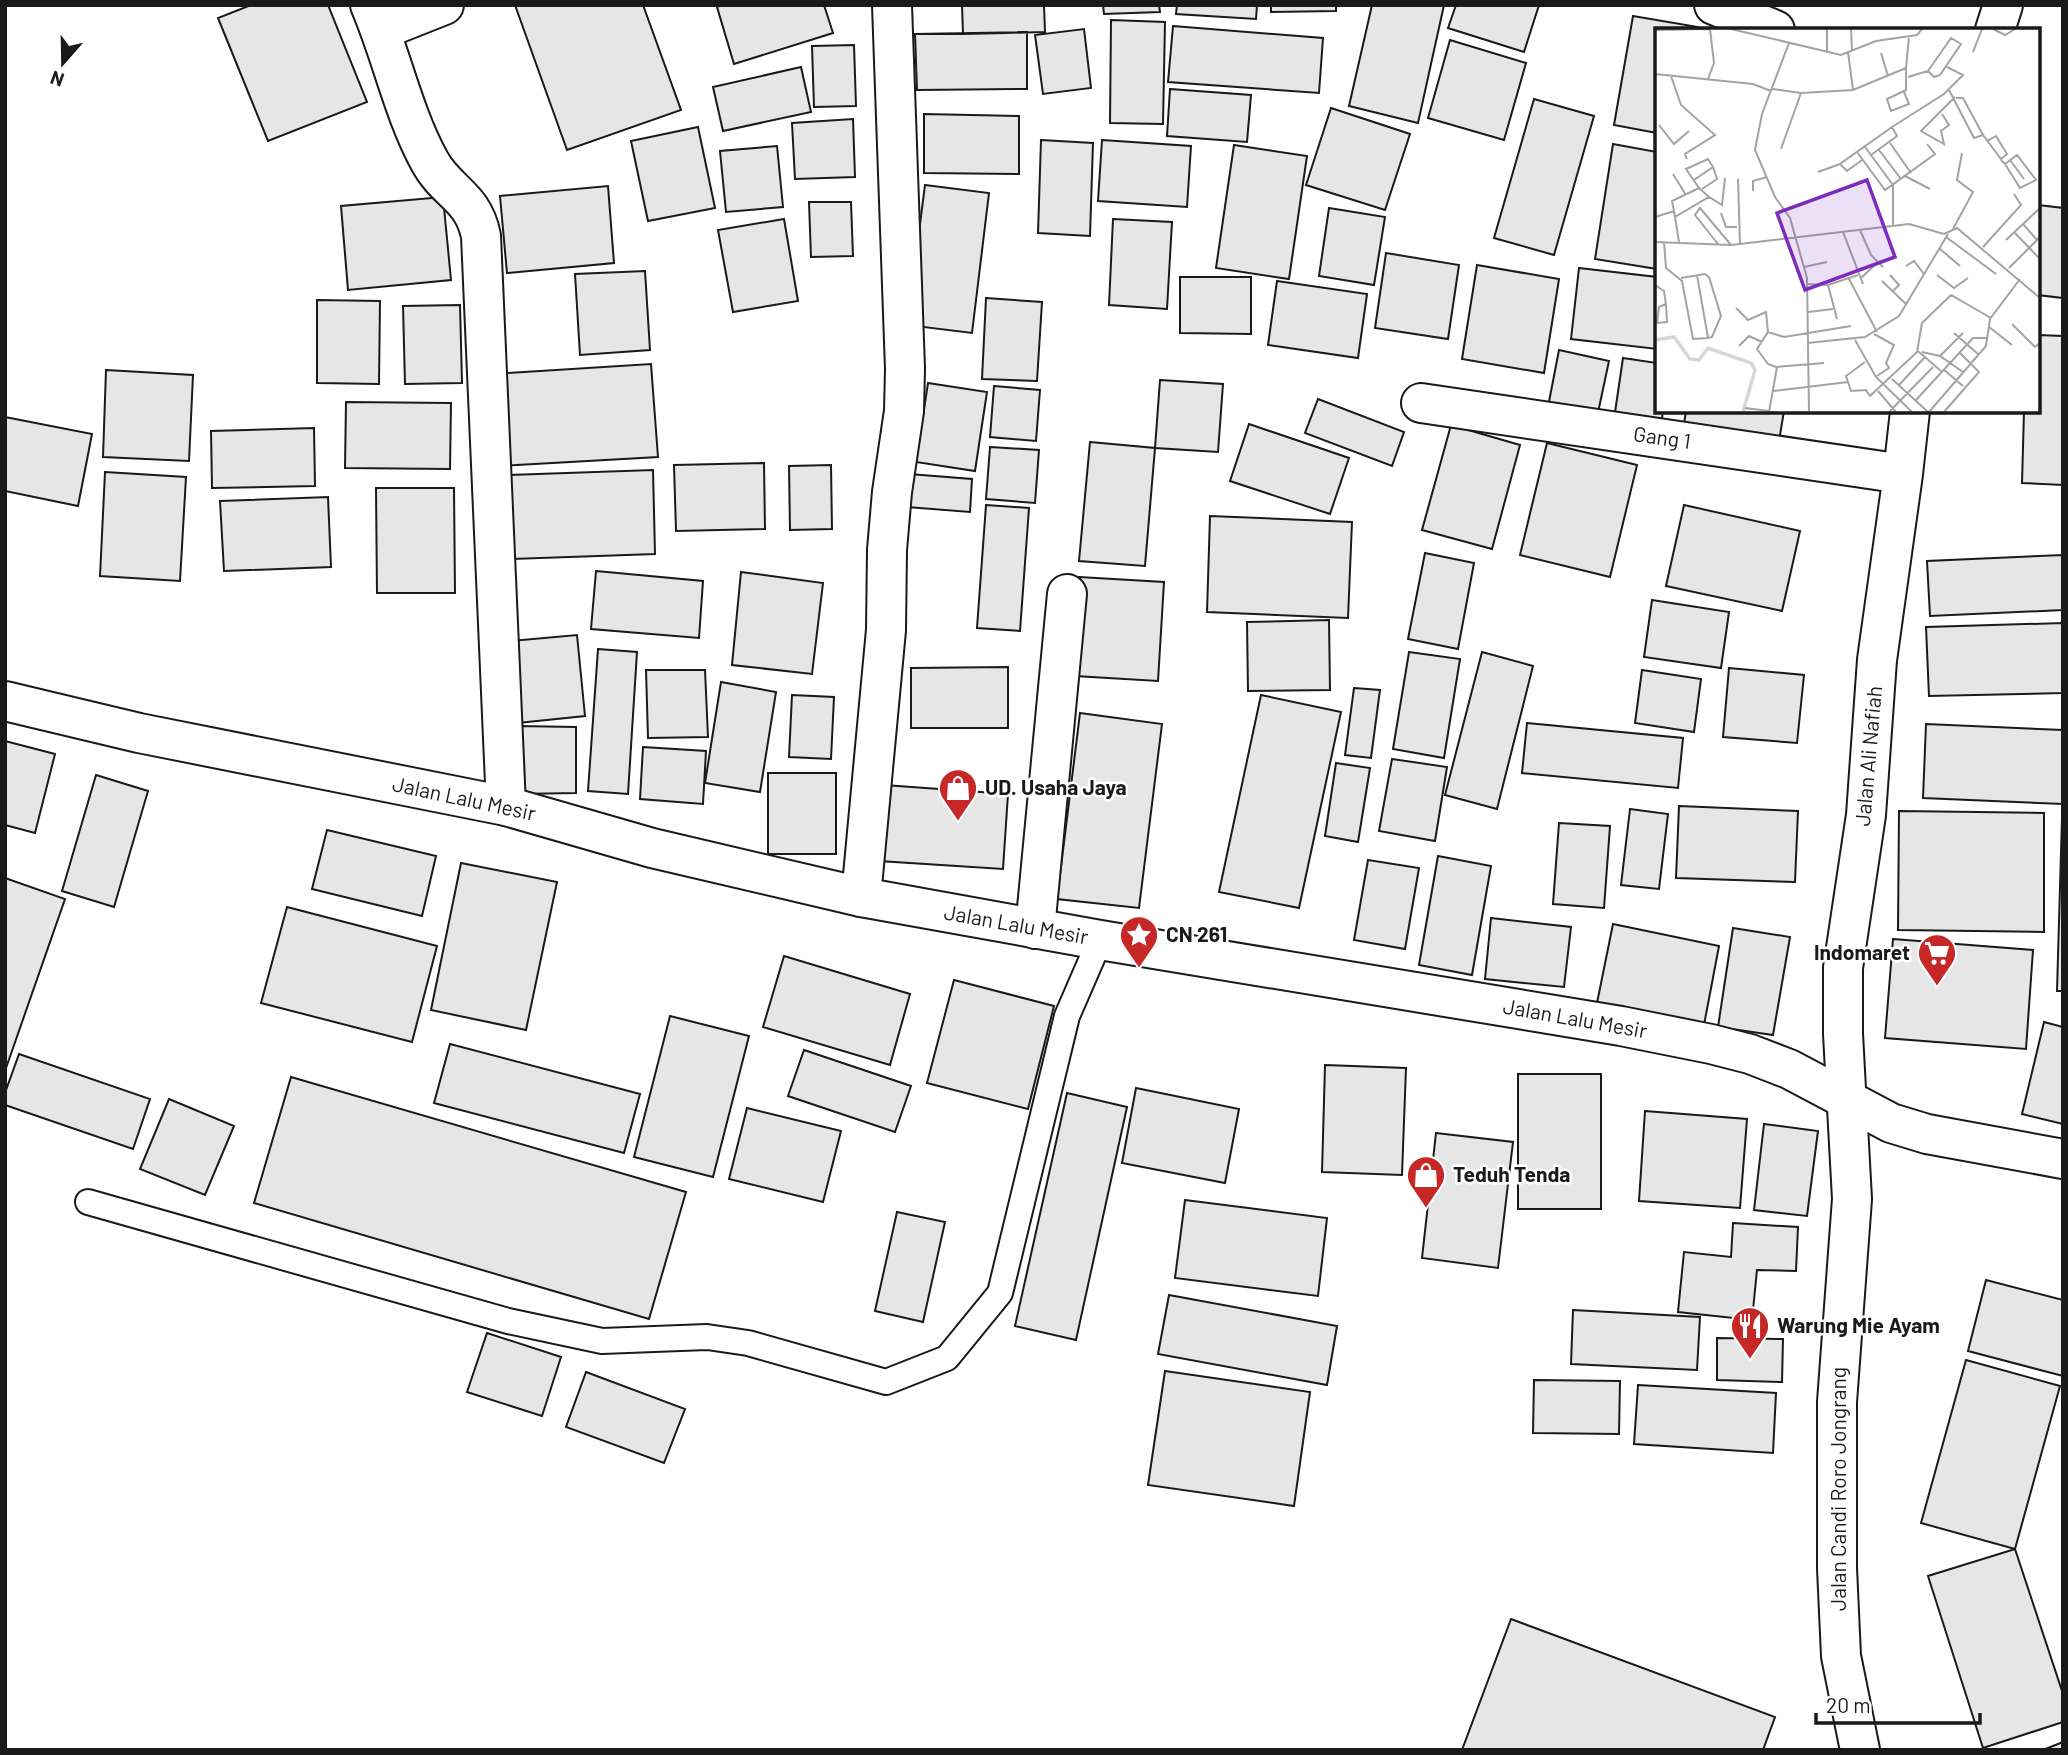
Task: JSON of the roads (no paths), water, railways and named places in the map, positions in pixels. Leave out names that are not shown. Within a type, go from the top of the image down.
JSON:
[{"type":"street","points":[[444,5],[376,18],[413,125],[431,164],[446,184],[469,206],[481,236],[506,806]]},
{"type":"street","points":[[861,897],[886,630],[887,550],[891,503],[904,411],[905,369],[892,5]]},
{"type":"street","points":[[1714,5],[1770,28]]},
{"type":"street","points":[[1995,28],[2003,5]]},
{"type":"street","name":"Gang 1","points":[[1421,403],[1903,474]]},
{"type":"street","name":"Jalan Ali Nafiah","points":[[1848,1101],[1843,1034],[1843,968],[1866,815],[1877,660],[1910,413]]},
{"type":"street","points":[[1035,929],[1067,594]]},
{"type":"street","name":"Jalan Lalu Mesir","points":[[5,701],[139,733],[506,806],[652,848],[861,897],[1035,929],[1622,1026],[1711,1044],[1750,1054],[1789,1069],[1891,1123],[1927,1134],[2063,1159]]},
{"type":"street","name":"Jalan Candi Roro Jongrang","points":[[1848,1101],[1852,1199],[1836,1402],[1837,1567],[1841,1656],[1860,1750]]},
{"type":"lane","points":[[88,1202],[508,1321],[601,1341],[707,1338],[748,1343],[887,1382],[947,1358],[1000,1293],[1067,1016],[1100,940]]},
{"type":"place","name":"UD. Usaha Jaya","points":[[958,822]]},
{"type":"place","name":"CN 261","points":[[1139,969]]},
{"type":"place","name":"Indomaret","points":[[1937,987]]},
{"type":"place","name":"Teduh Tenda","points":[[1426,1209]]},
{"type":"place","name":"Warung Mie Ayam","points":[[1750,1360]]}]
